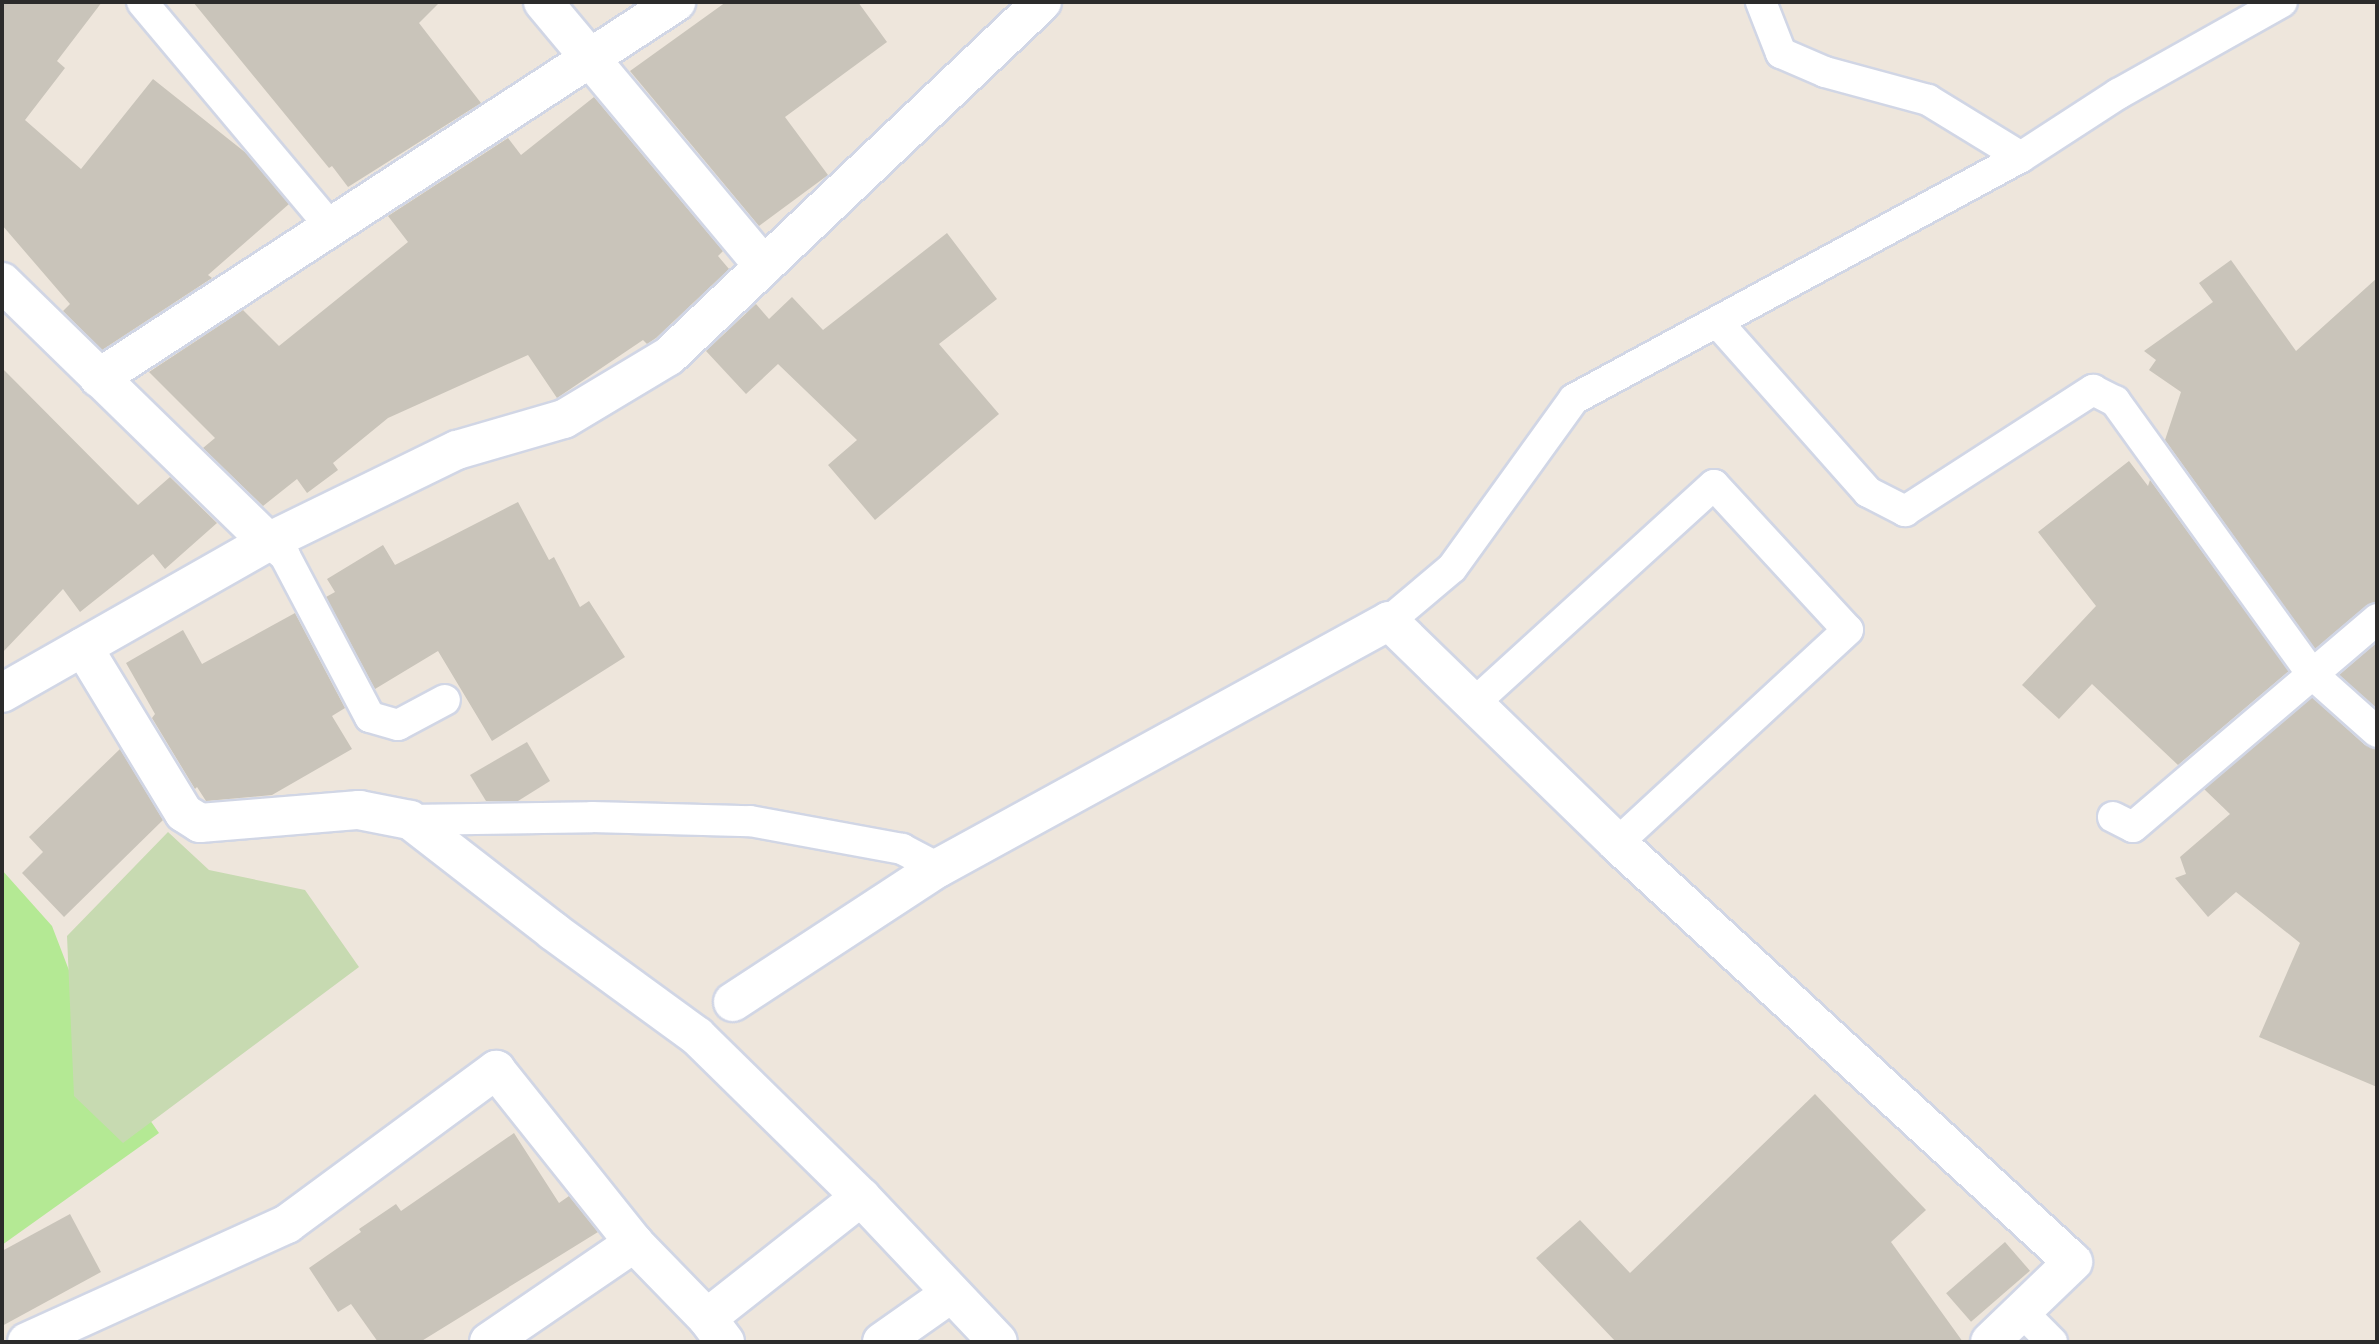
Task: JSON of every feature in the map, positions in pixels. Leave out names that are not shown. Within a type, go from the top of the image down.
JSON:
[{"type":"street","points":[[543,2],[764,266]]},
{"type":"street","points":[[99,378],[676,2]]},
{"type":"street","points":[[2,693],[268,542],[457,450],[564,419],[669,356],[1042,2]]},
{"type":"street","points":[[2,282],[268,542]]},
{"type":"street","points":[[733,1002],[938,868],[1389,621],[1616,843],[2073,1262],[1990,1342]]},
{"type":"street","points":[[83,647],[184,813],[200,823],[359,810],[410,820],[553,931],[697,1036],[862,1197],[950,1294],[998,1342]]},
{"type":"street","points":[[27,1342],[287,1224],[496,1070],[634,1242],[716,1330],[862,1197]]},
{"type":"street","points":[[489,1342],[634,1242]]},
{"type":"street","points":[[882,1342],[950,1294]]},
{"type":"lane","points":[[142,2],[331,227]]},
{"type":"lane","points":[[1761,2],[1781,53],[1825,72],[1928,100],[2021,157]]},
{"type":"lane","points":[[1389,621],[1452,568],[1574,399],[2021,157],[2118,94],[2282,2]]},
{"type":"lane","points":[[1718,323],[1868,492],[1905,511],[2093,390],[2115,401],[2312,674],[2377,732]]},
{"type":"lane","points":[[1472,705],[1714,485],[1848,630],[1616,843]]},
{"type":"lane","points":[[268,542],[285,555],[370,717],[398,725],[445,700]]},
{"type":"lane","points":[[2113,817],[2133,827],[2377,619]]},
{"type":"lane","points":[[410,820],[592,817],[750,821],[902,849],[938,868]]},
{"type":"lane","points":[[2023,1313],[2052,1342]]},
{"type":"green space","points":[[168,832],[209,870],[305,890],[359,967],[123,1143],[74,1096],[67,936]]},
{"type":"green space","points":[[2,870],[52,926],[98,1046],[159,1133],[2,1245]]},
{"type":"building","points":[[2,2],[102,2],[57,61],[65,68],[25,120],[81,169],[153,79],[246,153],[289,204],[208,275],[212,278],[102,350],[63,311],[70,304],[2,225]]},
{"type":"building","points":[[193,2],[440,2],[419,23],[481,103],[348,187],[332,166],[329,168]]},
{"type":"building","points":[[726,2],[858,2],[887,42],[785,117],[828,175],[759,226],[630,71]]},
{"type":"building","points":[[594,97],[723,251],[718,256],[729,269],[656,338],[647,344],[643,340],[557,398],[528,355],[388,418],[333,463],[338,470],[307,493],[297,479],[263,506],[203,448],[215,438],[149,372],[243,310],[279,346],[408,242],[388,216],[508,138],[521,155]]},
{"type":"building","points":[[947,233],[997,299],[939,344],[999,414],[875,520],[828,465],[857,440],[778,364],[746,394],[706,351],[756,304],[769,319],[792,297],[823,330]]},
{"type":"building","points":[[2231,260],[2296,351],[2377,278],[2377,602],[2366,606],[2315,649],[2165,440],[2181,392],[2149,370],[2156,360],[2144,351],[2213,302],[2199,283]]},
{"type":"building","points":[[2,368],[138,505],[170,477],[217,523],[165,569],[153,554],[80,612],[63,589],[2,653]]},
{"type":"building","points":[[2129,461],[2148,486],[2150,480],[2289,671],[2178,765],[2092,684],[2059,719],[2022,685],[2096,606],[2038,532]]},
{"type":"building","points":[[518,502],[549,560],[554,557],[580,607],[589,601],[625,657],[492,741],[438,651],[375,689],[326,597],[335,592],[327,579],[383,545],[395,565]]},
{"type":"building","points":[[295,613],[345,708],[332,716],[352,749],[272,795],[206,801],[197,787],[195,789],[152,718],[155,714],[126,663],[183,630],[202,664]]},
{"type":"building","points":[[2377,642],[2377,709],[2339,675]]},
{"type":"building","points":[[2312,697],[2365,745],[2377,749],[2377,1087],[2259,1037],[2300,943],[2236,892],[2208,917],[2175,878],[2186,874],[2180,857],[2230,814],[2204,789]]},
{"type":"building","points":[[527,742],[550,781],[518,801],[486,801],[470,775]]},
{"type":"building","points":[[120,749],[163,820],[64,917],[22,873],[43,852],[29,837]]},
{"type":"building","points":[[1815,1094],[1926,1210],[1891,1242],[1963,1342],[1616,1342],[1536,1258],[1580,1220],[1630,1273]]},
{"type":"building","points":[[514,1133],[559,1203],[569,1196],[598,1232],[420,1342],[378,1342],[351,1304],[338,1312],[309,1268],[396,1204],[401,1211]]},
{"type":"building","points":[[70,1214],[101,1272],[2,1326],[2,1251]]},
{"type":"building","points":[[2005,1242],[2030,1271],[1971,1322],[1946,1293]]}]
